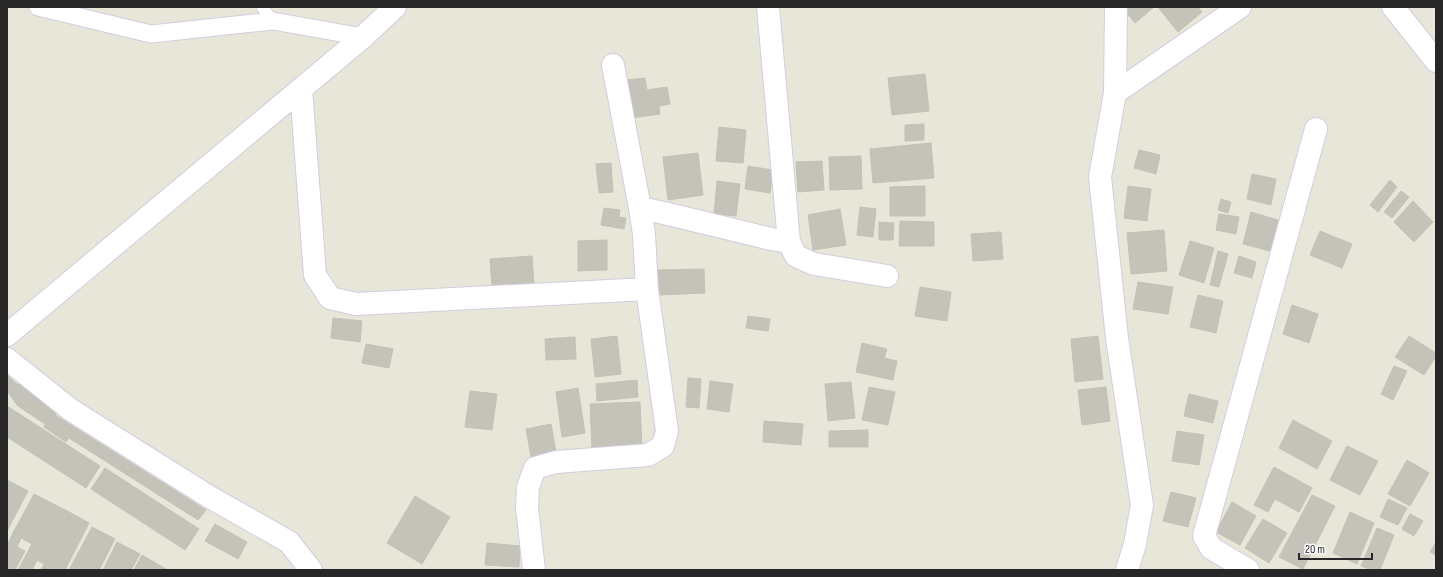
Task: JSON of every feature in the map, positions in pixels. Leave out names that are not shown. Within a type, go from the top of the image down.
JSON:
[{"type":"street","points":[[38,7],[151,34],[273,21],[363,37]]},
{"type":"street","points":[[7,335],[363,37],[395,7]]},
{"type":"street","points":[[768,7],[789,242],[796,256],[814,264],[887,276]]},
{"type":"street","points":[[1116,7],[1115,92],[1100,177],[1117,338],[1142,505],[1135,544],[1128,570]]},
{"type":"street","points":[[1115,92],[1240,7]]},
{"type":"street","points":[[1393,7],[1436,61]]},
{"type":"street","points":[[534,570],[527,508],[528,487],[535,468],[556,462],[648,455],[663,446],[667,431],[647,289],[644,234],[614,65]]},
{"type":"street","points":[[300,89],[315,275],[330,298],[356,304],[647,289]]},
{"type":"street","points":[[1248,570],[1210,548],[1204,536],[1316,129]]},
{"type":"street","points":[[640,208],[771,240],[789,242]]},
{"type":"street","points":[[7,359],[71,410],[208,496],[289,542],[311,570]]},
{"type":"lane","points":[[262,7],[273,21]]},
{"type":"building","points":[[1122,7],[1154,7],[1135,23]]},
{"type":"building","points":[[1158,7],[1198,7],[1202,12],[1178,32]]},
{"type":"building","points":[[925,74],[929,111],[892,115],[888,78]]},
{"type":"building","points":[[645,78],[647,90],[667,87],[670,104],[659,106],[660,114],[631,118],[626,80]]},
{"type":"building","points":[[924,124],[924,140],[905,141],[905,125]]},
{"type":"building","points":[[719,127],[746,130],[743,163],[716,161]]},
{"type":"building","points":[[931,143],[934,178],[873,183],[870,149]]},
{"type":"building","points":[[1139,150],[1160,155],[1156,174],[1134,168]]},
{"type":"building","points":[[698,153],[703,195],[668,200],[663,157]]},
{"type":"building","points":[[861,156],[862,189],[830,190],[829,157]]},
{"type":"building","points":[[822,161],[824,190],[798,192],[796,162]]},
{"type":"building","points":[[611,163],[613,192],[599,193],[596,164]]},
{"type":"building","points":[[748,166],[773,170],[770,193],[745,189]]},
{"type":"building","points":[[1252,174],[1276,179],[1271,205],[1247,199]]},
{"type":"building","points":[[1390,180],[1397,187],[1378,212],[1370,205]]},
{"type":"building","points":[[717,181],[740,184],[736,216],[714,214]]},
{"type":"building","points":[[925,186],[925,216],[890,216],[890,187]]},
{"type":"building","points":[[1128,186],[1151,189],[1147,221],[1124,218]]},
{"type":"building","points":[[1401,191],[1409,197],[1392,218],[1384,212]]},
{"type":"building","points":[[1221,199],[1231,202],[1228,213],[1218,210]]},
{"type":"building","points":[[1413,201],[1433,222],[1414,242],[1394,222]]},
{"type":"building","points":[[860,207],[876,209],[873,237],[857,235]]},
{"type":"building","points":[[604,208],[620,210],[619,217],[626,218],[624,229],[601,225]]},
{"type":"building","points":[[840,209],[846,245],[813,250],[808,215]]},
{"type":"building","points":[[1251,212],[1278,220],[1270,251],[1243,244]]},
{"type":"building","points":[[1219,214],[1239,217],[1236,234],[1216,230]]},
{"type":"building","points":[[900,221],[934,222],[934,246],[899,246]]},
{"type":"building","points":[[879,222],[894,223],[893,240],[879,240]]},
{"type":"building","points":[[1164,230],[1167,271],[1131,274],[1127,233]]},
{"type":"building","points":[[1320,231],[1352,244],[1342,268],[1310,255]]},
{"type":"building","points":[[1001,232],[1003,259],[973,261],[971,234]]},
{"type":"building","points":[[607,240],[607,270],[578,271],[578,241]]},
{"type":"building","points":[[1190,241],[1214,248],[1204,283],[1179,275]]},
{"type":"building","points":[[1218,251],[1228,254],[1219,287],[1210,285]]},
{"type":"building","points":[[532,256],[534,284],[492,287],[490,259]]},
{"type":"building","points":[[1239,256],[1256,262],[1252,278],[1234,273]]},
{"type":"building","points":[[704,269],[705,293],[659,295],[658,270]]},
{"type":"building","points":[[1138,282],[1173,287],[1168,314],[1133,309]]},
{"type":"building","points":[[920,287],[951,292],[947,321],[915,316]]},
{"type":"building","points":[[1198,295],[1223,301],[1216,333],[1190,327]]},
{"type":"building","points":[[1292,305],[1318,314],[1309,343],[1283,334]]},
{"type":"building","points":[[748,316],[770,319],[768,331],[746,328]]},
{"type":"building","points":[[333,318],[362,321],[360,342],[331,338]]},
{"type":"building","points":[[617,336],[621,374],[595,377],[591,339]]},
{"type":"building","points":[[1098,336],[1103,379],[1075,382],[1071,339]]},
{"type":"building","points":[[1409,336],[1436,353],[1436,356],[1424,375],[1395,357]]},
{"type":"building","points":[[575,337],[576,359],[546,360],[545,339]]},
{"type":"building","points":[[862,343],[887,349],[884,358],[897,361],[893,380],[856,372]]},
{"type":"building","points":[[366,344],[393,349],[389,368],[362,363]]},
{"type":"building","points":[[1394,366],[1407,371],[1393,400],[1381,394]]},
{"type":"building","points":[[7,375],[18,385],[21,382],[58,411],[55,415],[206,510],[198,520],[69,438],[66,442],[44,427],[45,424],[18,406],[7,391]]},
{"type":"building","points":[[688,378],[701,379],[699,408],[686,407]]},
{"type":"building","points":[[637,380],[638,397],[597,401],[596,384]]},
{"type":"building","points":[[710,381],[733,384],[729,412],[707,409]]},
{"type":"building","points":[[851,382],[855,418],[828,421],[825,384]]},
{"type":"building","points":[[869,387],[895,392],[888,425],[862,420]]},
{"type":"building","points":[[1106,387],[1110,421],[1082,425],[1078,390]]},
{"type":"building","points":[[578,388],[585,433],[562,437],[556,392]]},
{"type":"building","points":[[470,391],[497,394],[492,430],[465,427]]},
{"type":"building","points":[[1189,394],[1218,401],[1213,423],[1184,416]]},
{"type":"building","points":[[640,402],[642,449],[592,450],[590,404]]},
{"type":"building","points":[[7,406],[100,466],[86,488],[7,437]]},
{"type":"building","points":[[1293,420],[1332,441],[1317,469],[1279,448]]},
{"type":"building","points":[[764,421],[803,424],[801,445],[763,442]]},
{"type":"building","points":[[551,424],[557,458],[532,462],[526,429]]},
{"type":"building","points":[[868,430],[868,447],[829,447],[829,431]]},
{"type":"building","points":[[1177,431],[1204,435],[1199,465],[1172,461]]},
{"type":"building","points":[[1347,446],[1378,461],[1360,495],[1330,480]]},
{"type":"building","points":[[1407,460],[1429,473],[1410,506],[1388,494]]},
{"type":"building","points":[[1274,467],[1312,488],[1299,512],[1275,499],[1268,512],[1254,505]]},
{"type":"building","points":[[105,468],[199,529],[185,550],[91,489]]},
{"type":"building","points":[[7,480],[28,491],[7,531]]},
{"type":"building","points":[[1171,492],[1196,498],[1188,527],[1163,521]]},
{"type":"building","points":[[34,494],[71,513],[44,564],[37,560],[32,570],[18,570],[32,544],[13,533]]},
{"type":"building","points":[[1312,495],[1335,506],[1303,569],[1279,557]]},
{"type":"building","points":[[415,496],[450,517],[422,564],[387,543]]},
{"type":"building","points":[[1388,499],[1407,508],[1398,525],[1380,517]]},
{"type":"building","points":[[1232,502],[1256,516],[1240,545],[1216,532]]},
{"type":"building","points":[[1350,512],[1374,523],[1357,564],[1333,553]]},
{"type":"building","points":[[71,513],[89,523],[65,570],[41,570]]},
{"type":"building","points":[[1410,514],[1423,521],[1414,536],[1402,529]]},
{"type":"building","points":[[1263,519],[1287,533],[1269,563],[1245,548]]},
{"type":"building","points":[[215,524],[247,542],[238,559],[205,541]]},
{"type":"building","points":[[92,527],[115,539],[99,570],[69,570]]},
{"type":"building","points":[[1377,528],[1394,535],[1380,570],[1372,570],[1361,566]]},
{"type":"building","points":[[13,533],[21,538],[17,547],[25,551],[15,570],[7,570],[7,545]]},
{"type":"building","points":[[117,542],[140,554],[131,570],[103,570]]},
{"type":"building","points":[[1436,542],[1436,555],[1430,552]]},
{"type":"building","points":[[487,543],[520,546],[519,567],[485,565]]},
{"type":"building","points":[[142,555],[166,569],[134,570]]}]
